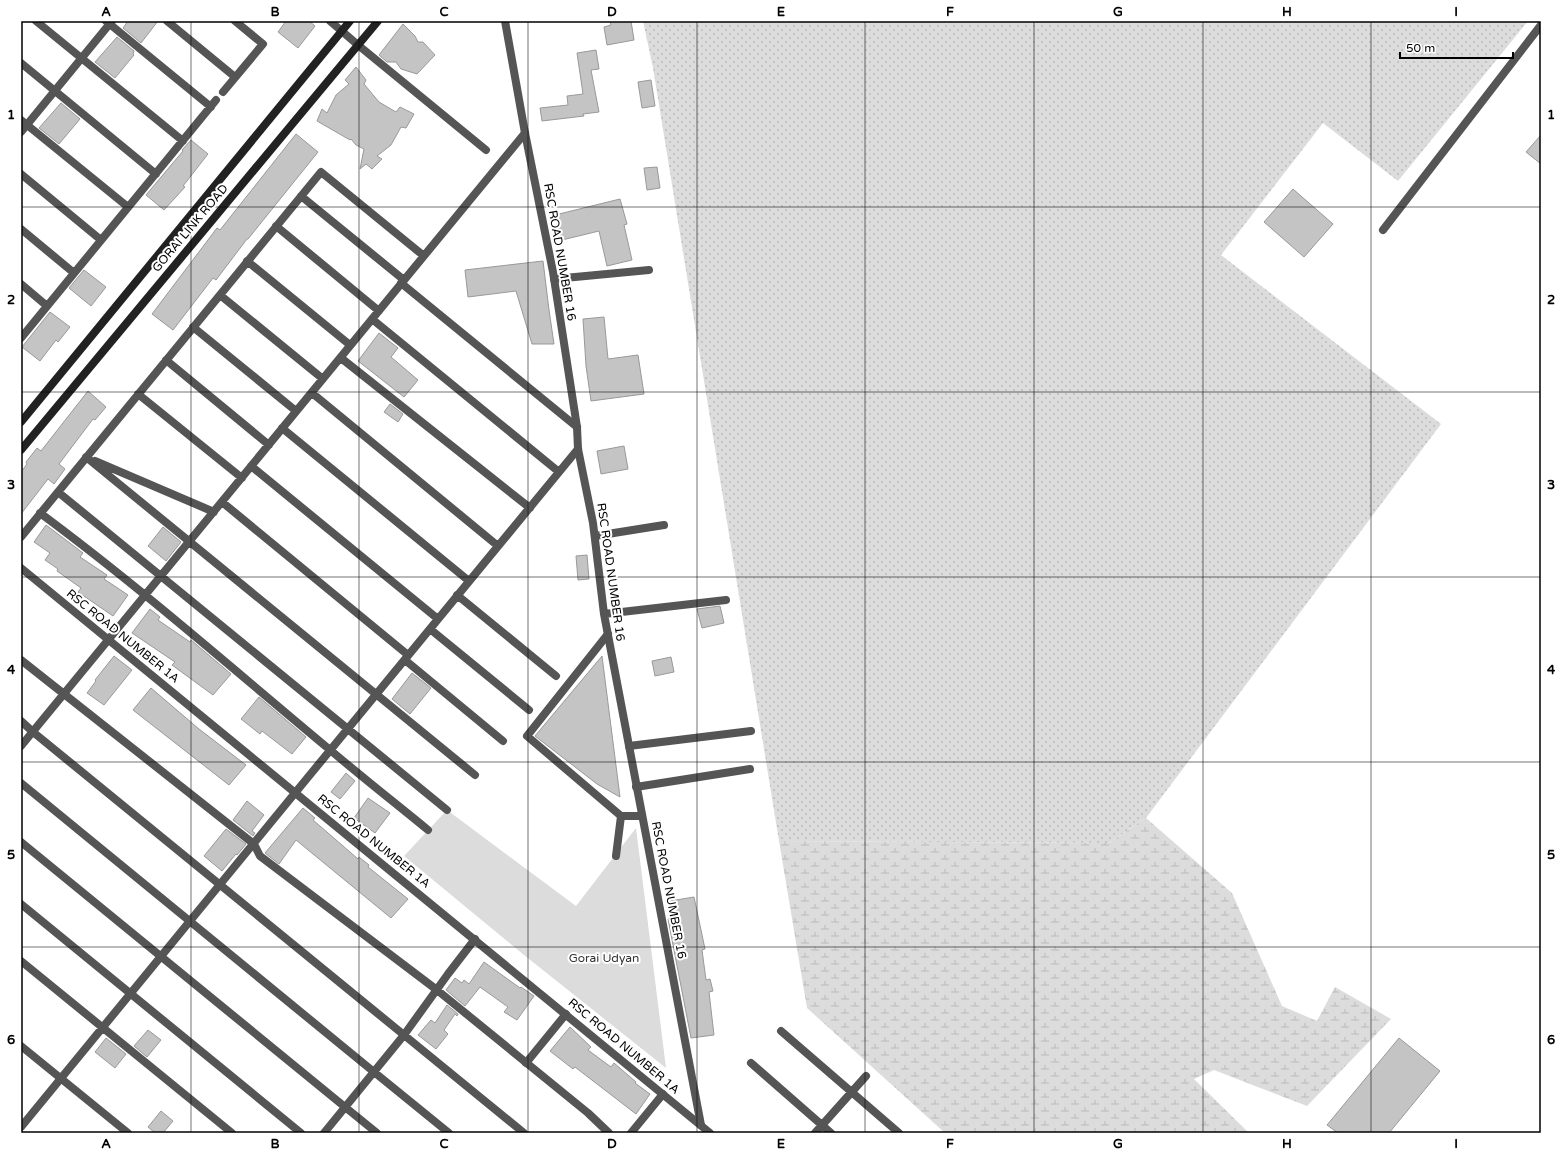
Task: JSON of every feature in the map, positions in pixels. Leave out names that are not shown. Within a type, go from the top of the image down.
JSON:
[{"type":"main road","name":"GORAI LINK ROAD","points":[[21,422],[350,21]]},
{"type":"main road","name":"GORAI LINK ROAD","points":[[21,450],[378,21]]},
{"type":"street","points":[[36,21],[183,141]]},
{"type":"street","points":[[167,21],[235,77]]},
{"type":"street","points":[[223,92],[263,44],[235,21]]},
{"type":"street","points":[[330,21],[486,150]]},
{"type":"street","name":"RSC ROAD NUMBER 16","points":[[505,21],[554,280],[577,427],[578,449],[595,536],[604,614],[701,1125]]},
{"type":"street","points":[[21,132],[24,122],[55,91],[109,22],[211,107]]},
{"type":"street","points":[[1383,230],[1541,25]]},
{"type":"street","points":[[21,63],[156,174]]},
{"type":"street","points":[[21,338],[216,100]]},
{"type":"street","points":[[24,122],[128,207]]},
{"type":"street","points":[[21,746],[525,133]]},
{"type":"street","points":[[21,537],[321,172],[424,256]]},
{"type":"street","points":[[21,174],[102,240]]},
{"type":"street","points":[[301,196],[577,427]]},
{"type":"street","points":[[276,226],[379,311]]},
{"type":"street","points":[[21,229],[74,273]]},
{"type":"street","points":[[248,261],[350,345]]},
{"type":"street","points":[[554,280],[649,270]]},
{"type":"street","points":[[21,284],[47,306]]},
{"type":"street","points":[[220,295],[323,379]]},
{"type":"street","points":[[372,319],[559,472]]},
{"type":"street","points":[[193,327],[296,411]]},
{"type":"street","points":[[341,358],[530,508]]},
{"type":"street","points":[[166,360],[269,445]]},
{"type":"street","points":[[312,393],[498,546]]},
{"type":"street","points":[[138,394],[242,478]]},
{"type":"street","points":[[282,428],[469,581]]},
{"type":"street","points":[[21,1127],[578,449]]},
{"type":"street","points":[[86,457],[214,512]]},
{"type":"street","points":[[86,457],[475,775]]},
{"type":"street","points":[[251,466],[438,619]]},
{"type":"street","points":[[58,492],[447,810]]},
{"type":"street","points":[[222,502],[503,741]]},
{"type":"street","points":[[40,513],[94,553],[146,595],[330,750],[428,830]]},
{"type":"street","points":[[595,536],[664,525]]},
{"type":"street","name":"RSC ROAD NUMBER 1A","points":[[21,568],[476,939],[710,1133]]},
{"type":"street","points":[[457,595],[556,676]]},
{"type":"street","points":[[604,614],[726,600]]},
{"type":"street","points":[[430,629],[529,710]]},
{"type":"street","points":[[608,634],[527,736],[621,816],[642,816]]},
{"type":"street","points":[[21,660],[254,844],[260,856],[437,990],[609,1133]]},
{"type":"street","points":[[21,721],[524,1133]]},
{"type":"street","points":[[629,746],[751,731]]},
{"type":"street","points":[[636,787],[750,769]]},
{"type":"street","points":[[21,783],[449,1133]]},
{"type":"street","points":[[616,856],[621,816]]},
{"type":"street","points":[[21,842],[377,1133]]},
{"type":"street","points":[[21,904],[301,1133]]},
{"type":"street","points":[[324,1133],[404,1035],[476,939]]},
{"type":"street","points":[[21,961],[232,1133]]},
{"type":"street","points":[[526,1063],[566,1014]]},
{"type":"street","points":[[781,1031],[899,1133]]},
{"type":"street","points":[[21,1046],[128,1133]]},
{"type":"street","points":[[751,1063],[831,1133]]},
{"type":"street","points":[[815,1133],[866,1076]]},
{"type":"street","points":[[631,1133],[663,1094]]},
{"type":"green space","points":[[643,21],[1528,21],[1398,181],[1323,123],[1221,255],[1441,424],[1146,818],[1109,843],[779,841],[653,68]]},
{"type":"green space","name":"Gorai Udyan","points":[[447,810],[576,906],[636,828],[666,1068],[524,955],[404,856]]},
{"type":"green space","points":[[1146,818],[1232,893],[1282,1006],[1317,1021],[1335,987],[1391,1019],[1307,1106],[1214,1070],[1194,1079],[1249,1133],[945,1133],[807,1008],[779,841],[1109,843]]},
{"type":"building","points":[[128,21],[158,21],[141,43],[123,28]]},
{"type":"building","points":[[286,21],[309,21],[315,26],[298,48],[278,32]]},
{"type":"building","points":[[610,21],[631,21],[634,40],[607,45],[604,27],[611,25]]},
{"type":"building","points":[[403,24],[415,36],[418,42],[423,42],[435,55],[417,74],[401,69],[396,62],[387,62],[379,55]]},
{"type":"building","points":[[117,37],[134,51],[134,55],[115,78],[95,62]]},
{"type":"building","points":[[596,50],[599,69],[591,70],[599,112],[583,114],[584,116],[542,121],[540,108],[568,105],[567,96],[583,94],[577,53]]},
{"type":"building","points":[[356,67],[366,80],[364,84],[379,102],[396,112],[400,107],[414,114],[406,128],[401,127],[391,145],[377,156],[382,159],[372,169],[366,164],[360,169],[364,149],[356,145],[351,139],[350,140],[317,121],[322,109],[327,113],[336,95],[349,84],[345,80]]},
{"type":"building","points":[[651,80],[655,106],[642,108],[638,82]]},
{"type":"building","points":[[61,103],[80,119],[59,144],[39,128]]},
{"type":"building","points":[[296,134],[318,152],[247,239],[216,280],[213,278],[173,330],[152,314],[217,228],[220,230]]},
{"type":"building","points":[[1541,135],[1541,164],[1526,152]]},
{"type":"building","points":[[191,140],[208,154],[183,186],[185,187],[164,210],[146,195]]},
{"type":"building","points":[[657,167],[660,188],[647,190],[644,168]]},
{"type":"building","points":[[1293,189],[1333,224],[1304,257],[1264,222]]},
{"type":"building","points":[[620,199],[627,224],[624,225],[632,260],[607,266],[599,231],[562,240],[555,215]]},
{"type":"building","points":[[543,261],[554,344],[532,344],[516,291],[468,297],[465,270]]},
{"type":"building","points":[[84,270],[106,287],[91,306],[69,288]]},
{"type":"building","points":[[50,312],[70,327],[58,342],[56,340],[40,361],[22,347]]},
{"type":"building","points":[[604,317],[608,359],[638,355],[644,394],[591,401],[586,366],[583,319]]},
{"type":"building","points":[[379,333],[398,348],[391,357],[418,380],[404,397],[358,361]]},
{"type":"building","points":[[88,391],[106,407],[95,420],[93,419],[59,464],[65,469],[54,484],[48,479],[21,514],[21,472],[27,464],[26,462],[37,448],[41,451]]},
{"type":"building","points":[[390,404],[403,414],[398,422],[384,412]]},
{"type":"building","points":[[624,446],[628,469],[601,474],[597,451]]},
{"type":"building","points":[[46,525],[83,553],[80,557],[107,575],[104,579],[128,595],[113,616],[78,592],[81,588],[57,571],[58,569],[45,560],[50,553],[34,542]]},
{"type":"building","points":[[163,527],[181,542],[166,561],[148,546]]},
{"type":"building","points":[[587,555],[589,579],[578,580],[576,556]]},
{"type":"building","points":[[720,606],[724,623],[702,628],[697,609]]},
{"type":"building","points":[[150,609],[160,617],[158,620],[190,642],[191,640],[231,674],[213,695],[172,665],[175,662],[132,633]]},
{"type":"building","points":[[114,656],[132,670],[104,705],[87,693],[96,681],[95,680]]},
{"type":"building","points":[[602,656],[620,797],[597,784],[535,736]]},
{"type":"building","points":[[671,657],[674,672],[655,676],[652,661]]},
{"type":"building","points":[[412,673],[431,688],[410,714],[392,699]]},
{"type":"building","points":[[151,688],[199,729],[246,765],[229,785],[133,710]]},
{"type":"building","points":[[259,697],[306,737],[292,754],[262,731],[260,734],[241,719]]},
{"type":"building","points":[[346,773],[355,781],[340,799],[331,792]]},
{"type":"building","points":[[368,798],[390,813],[375,833],[354,818]]},
{"type":"building","points":[[247,801],[264,815],[252,831],[255,833],[253,836],[233,820]]},
{"type":"building","points":[[303,808],[315,818],[313,820],[358,859],[359,857],[369,865],[368,867],[408,899],[391,918],[296,840],[279,864],[265,853]]},
{"type":"building","points":[[226,829],[246,844],[222,871],[204,856]]},
{"type":"building","points":[[694,897],[705,949],[702,950],[706,980],[710,979],[713,991],[709,992],[714,1035],[691,1038],[668,919],[674,918],[670,901]]},
{"type":"building","points":[[484,962],[520,988],[521,987],[534,996],[517,1020],[504,1012],[508,1007],[480,987],[465,1006],[446,990],[455,978],[462,983],[464,980],[469,984]]},
{"type":"building","points":[[447,1005],[458,1014],[457,1016],[455,1014],[444,1030],[448,1034],[436,1049],[418,1035],[431,1020],[435,1023]]},
{"type":"building","points":[[570,1027],[591,1047],[588,1050],[611,1067],[614,1063],[636,1082],[635,1083],[650,1094],[636,1114],[575,1067],[573,1069],[550,1051]]},
{"type":"building","points":[[148,1030],[161,1040],[147,1057],[134,1046]]},
{"type":"building","points":[[106,1038],[126,1054],[115,1068],[95,1052]]},
{"type":"building","points":[[1399,1038],[1440,1071],[1389,1133],[1338,1133],[1327,1125]]},
{"type":"building","points":[[161,1111],[173,1121],[163,1133],[155,1133],[148,1127]]}]
